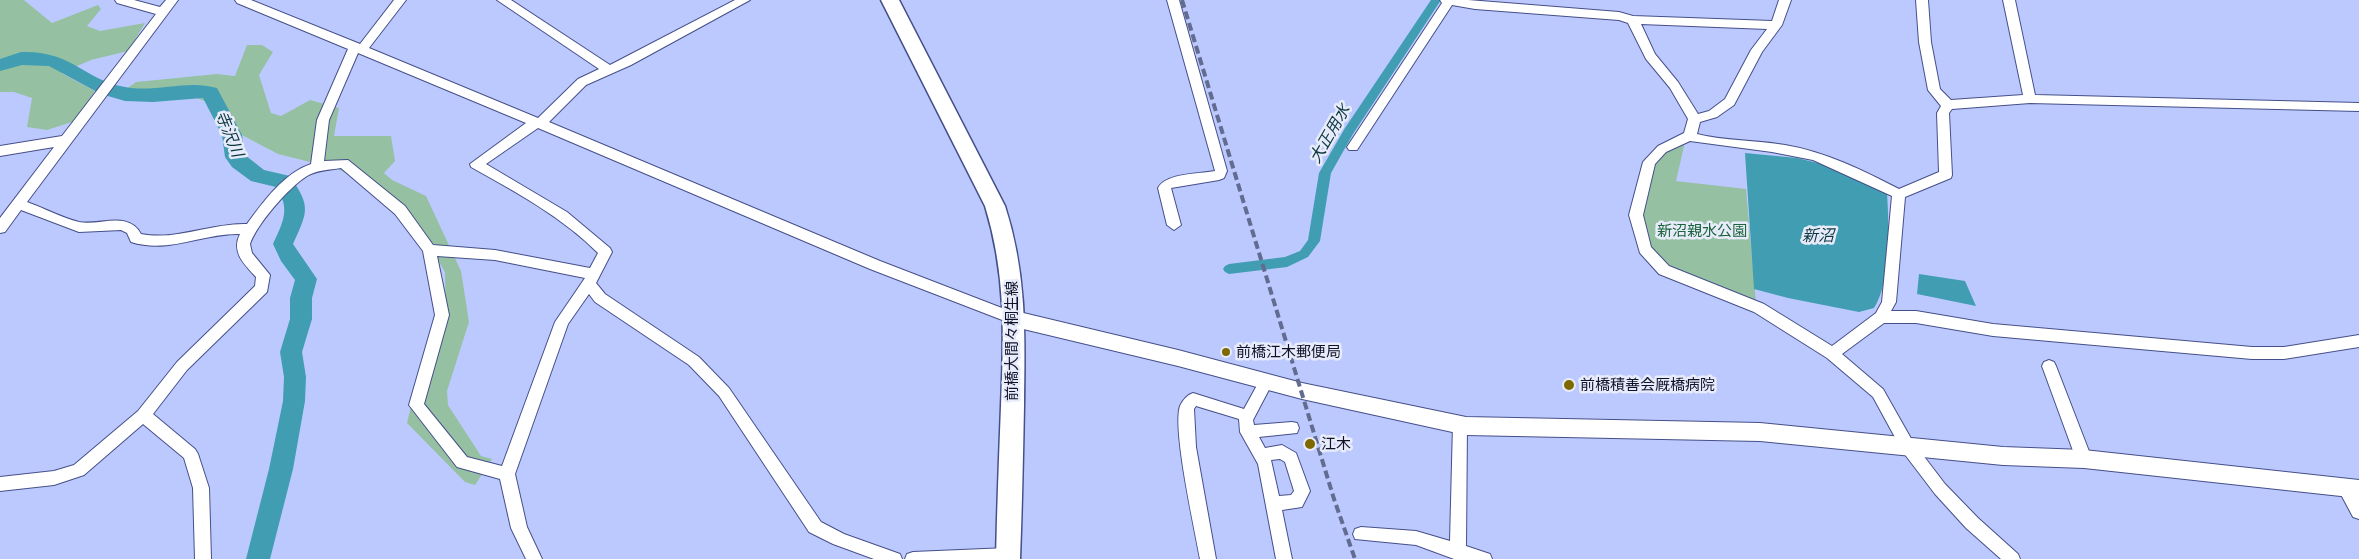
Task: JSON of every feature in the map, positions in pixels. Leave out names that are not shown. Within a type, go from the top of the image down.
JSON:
[{"type":"main road","name":"前橋大間々桐生線","points":[[890,0],[996,206],[1004,234],[1013,281],[1015,320],[1008,557]]},
{"type":"street","points":[[121,0],[127,4],[162,12]]},
{"type":"street","points":[[1,226],[20,204],[172,0]]},
{"type":"street","points":[[241,0],[875,265],[1015,320],[1178,358],[1266,382],[1460,424],[1500,428],[1760,432],[2003,456],[2084,459],[2352,488],[2359,512]]},
{"type":"street","points":[[317,166],[323,120],[359,48],[400,0]]},
{"type":"street","points":[[503,0],[609,70]]},
{"type":"street","points":[[534,559],[520,528],[507,474],[562,322],[591,279],[605,252],[591,236],[509,182],[476,164],[539,123],[582,82],[744,0]]},
{"type":"street","points":[[1173,0],[1221,171],[1219,175],[1167,184],[1164,188],[1174,225]]},
{"type":"street","points":[[1353,147],[1447,0],[1475,5],[1618,16],[1633,20],[1776,25]]},
{"type":"street","points":[[1694,119],[1713,114],[1730,102],[1757,50],[1776,25],[1785,0]]},
{"type":"street","points":[[1922,0],[1925,42],[1934,90],[1948,105]]},
{"type":"street","points":[[2009,0],[2030,99]]},
{"type":"street","points":[[1633,20],[1650,56],[1674,85],[1694,119],[1690,136]]},
{"type":"street","points":[[1948,105],[2030,99],[2359,107]]},
{"type":"street","points":[[1948,105],[1943,113],[1946,175],[1899,194],[1841,166],[1815,156],[1757,145],[1698,139],[1690,136],[1662,149],[1649,162],[1636,215],[1645,249],[1664,270],[1759,308],[1832,354],[1878,393],[1908,447],[1940,489],[1972,524],[2012,559]]},
{"type":"street","points":[[0,151],[67,140]]},
{"type":"street","points":[[0,484],[54,478],[79,470],[143,415],[182,366],[262,288],[263,275],[244,254],[243,242],[251,229],[278,195],[301,173],[317,166],[343,163],[400,210],[429,250],[442,315],[416,404],[462,462],[507,474]]},
{"type":"street","points":[[1832,354],[1881,317],[1888,302],[1899,194]]},
{"type":"street","points":[[20,204],[79,227],[123,225],[132,230],[136,238],[148,241],[167,242],[223,229],[251,229]]},
{"type":"street","points":[[429,250],[494,256],[591,279]]},
{"type":"street","points":[[591,279],[600,298],[694,361],[724,392],[815,527],[839,539],[894,559]]},
{"type":"street","points":[[1881,317],[1916,317],[1993,330],[2252,353],[2284,353],[2359,342]]},
{"type":"street","points":[[2048,366],[2084,459]]},
{"type":"street","points":[[1266,382],[1246,420],[1248,432],[1265,463],[1284,559]]},
{"type":"street","points":[[1208,559],[1188,447],[1186,408],[1194,399],[1248,416]]},
{"type":"street","points":[[143,415],[190,454],[201,488],[202,559]]},
{"type":"street","points":[[1458,553],[1460,424]]},
{"type":"street","points":[[1248,432],[1292,428]]},
{"type":"street","points":[[1261,455],[1282,452],[1291,458],[1302,491],[1296,502],[1273,504]]},
{"type":"street","points":[[1361,534],[1416,538],[1458,553],[1484,559]]},
{"type":"street","points":[[913,559],[1008,557]]},
{"type":"green space","points":[[0,0],[24,0],[52,23],[98,5],[101,9],[87,26],[100,31],[145,23],[128,51],[91,60],[61,73],[95,91],[75,121],[47,130],[27,127],[32,98],[14,92],[0,92]]},
{"type":"green space","points":[[247,45],[262,45],[273,52],[259,75],[271,113],[281,116],[310,100],[339,108],[334,136],[391,136],[395,161],[384,173],[392,180],[426,196],[461,271],[469,322],[447,391],[448,405],[481,456],[492,459],[475,485],[465,482],[407,423],[423,354],[446,324],[445,272],[405,205],[338,169],[278,154],[238,133],[212,104],[189,95],[150,97],[126,89],[136,82],[217,74],[235,76]]},
{"type":"green space","name":"新沼親水公園","points":[[1685,142],[1676,181],[1746,189],[1756,303],[1666,268],[1650,248],[1640,216],[1652,163],[1664,151]]},
{"type":"water","name":"新沼","points":[[1745,153],[1797,158],[1826,165],[1887,193],[1888,252],[1880,297],[1874,308],[1859,312],[1788,298],[1754,289]]},
{"type":"water","points":[[1919,274],[1965,281],[1976,306],[1917,294]]},
{"type":"waterway","name":"大正用水","points":[[1229,269],[1287,262],[1304,254],[1314,241],[1325,173],[1349,131],[1436,0]]},
{"type":"waterway","name":"寺沢川","points":[[0,65],[21,59],[39,58],[54,61],[93,83],[125,94],[153,95],[201,90],[210,93],[232,135],[235,157],[239,162],[258,176],[283,181],[295,199],[294,220],[283,244],[288,255],[306,279],[301,298],[301,319],[291,352],[295,377],[294,401],[281,469],[258,559]]},
{"type":"railway","points":[[1182,0],[1334,499],[1355,559]]},
{"type":"place","name":"前橋江木郵便局","points":[[1226,352]]},
{"type":"place","name":"前橋積善会厩橋病院","points":[[1569,385]]},
{"type":"place","name":"江木","points":[[1310,444]]}]
